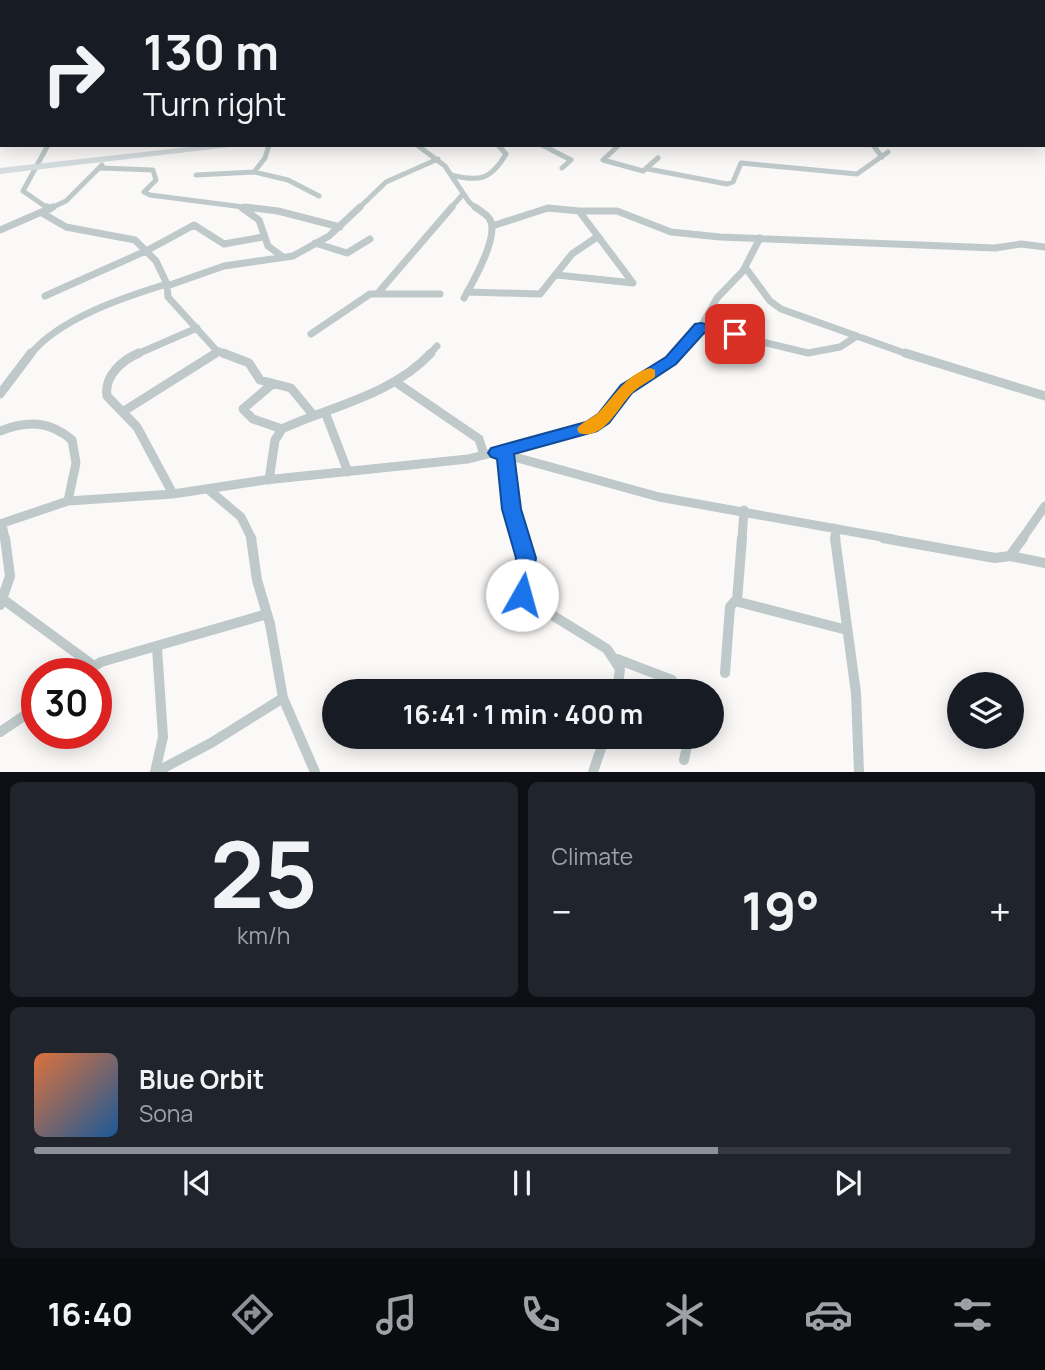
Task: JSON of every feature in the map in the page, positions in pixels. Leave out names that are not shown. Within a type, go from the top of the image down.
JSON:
[{"type":"main road","points":[[0,171],[213,147]]},
{"type":"street","points":[[47,147],[34,168],[24,193],[50,209]]},
{"type":"street","points":[[254,172],[265,158],[268,147]]},
{"type":"street","points":[[420,147],[438,159],[463,194],[489,218],[492,226],[485,259],[465,295],[537,295],[545,290],[572,254],[597,237]]},
{"type":"street","points":[[451,175],[475,181],[489,178],[498,170],[506,154],[500,147]]},
{"type":"street","points":[[546,147],[572,160],[562,168]]},
{"type":"street","points":[[617,147],[603,160],[637,170],[648,169],[727,184],[733,182],[741,163],[853,174],[885,155],[875,147]]},
{"type":"street","points":[[648,169],[658,158]]},
{"type":"street","points":[[0,394],[42,339],[121,298],[224,266],[285,258],[340,227],[386,182],[438,159]]},
{"type":"street","points":[[0,230],[42,213],[71,197],[108,160]]},
{"type":"street","points":[[100,168],[149,169],[156,178],[145,193],[278,211],[340,227]]},
{"type":"street","points":[[197,175],[254,172],[288,180],[319,196]]},
{"type":"street","points":[[378,293],[463,194]]},
{"type":"street","points":[[242,208],[259,220],[263,237],[273,252],[285,258]]},
{"type":"street","points":[[492,226],[548,208],[617,211],[671,232],[995,248],[1021,244],[1045,247]]},
{"type":"street","points":[[556,275],[631,285],[632,279],[579,211]]},
{"type":"street","points":[[42,213],[66,228],[130,237],[148,250],[167,285],[168,297],[219,351],[249,363],[254,374],[270,386],[291,388],[314,416]]},
{"type":"street","points":[[45,296],[148,250],[194,225],[224,244],[263,237]]},
{"type":"street","points":[[82,658],[2,603],[10,570],[1,524],[68,501],[173,494],[269,480],[501,454],[592,426],[603,418],[626,389],[671,360],[701,327],[717,298],[745,267],[760,238]]},
{"type":"street","points":[[315,243],[347,253],[370,239]]},
{"type":"street","points":[[745,267],[770,301],[781,309],[936,364],[1000,380],[1045,396]]},
{"type":"street","points":[[311,334],[363,297],[378,293],[440,294]]},
{"type":"street","points":[[701,327],[784,344],[808,353],[840,347],[857,336]]},
{"type":"street","points":[[173,494],[131,417],[114,406],[106,395],[110,378],[121,363],[142,350],[197,328]]},
{"type":"street","points":[[269,480],[275,440],[282,429],[397,383],[421,366],[437,346]]},
{"type":"street","points":[[124,411],[219,351]]},
{"type":"street","points":[[397,383],[479,439],[484,455]]},
{"type":"street","points":[[270,386],[243,409],[253,419],[282,429]]},
{"type":"street","points":[[325,412],[348,472]]},
{"type":"street","points":[[0,431],[16,424],[35,421],[61,431],[72,440],[76,463],[68,501]]},
{"type":"street","points":[[501,454],[659,497],[744,510],[995,558],[1010,556],[1045,564]]},
{"type":"street","points":[[501,454],[512,509],[526,558],[523,597],[573,626],[617,659],[669,679]]},
{"type":"street","points":[[209,490],[241,517],[251,535],[257,580],[267,614],[283,698],[315,772]]},
{"type":"street","points":[[1010,556],[1045,506]]},
{"type":"street","points":[[724,673],[730,607],[737,601],[744,510]]},
{"type":"street","points":[[834,528],[839,544],[856,693],[861,763],[859,772]]},
{"type":"street","points":[[737,601],[847,630]]},
{"type":"street","points":[[112,661],[267,614]]},
{"type":"street","points":[[155,772],[163,722],[158,688],[157,648]]},
{"type":"street","points":[[617,659],[620,669],[619,679]]},
{"type":"street","points":[[155,772],[211,743],[283,698]]},
{"type":"street","points":[[0,732],[21,718]]},
{"type":"street","points":[[593,772],[601,749]]},
{"type":"street","points":[[684,760],[686,749]]},
{"type":"slow traffic","points":[[585,429],[603,418],[626,389],[650,373]]},
{"type":"route","points":[[522,595],[526,558],[512,509],[506,455],[497,453],[592,426],[603,418],[626,389],[671,360],[701,327],[735,334]]}]
